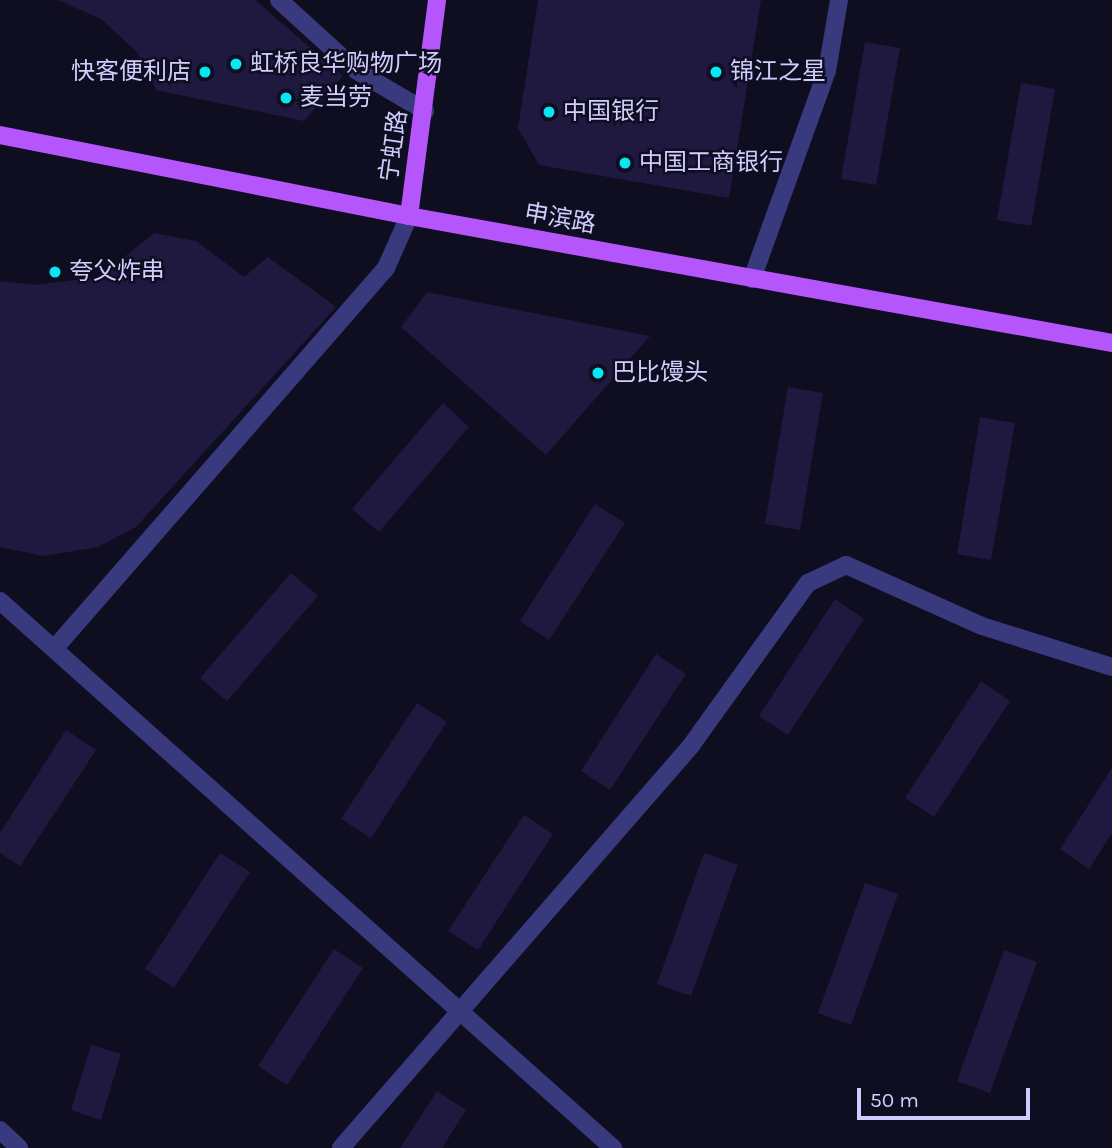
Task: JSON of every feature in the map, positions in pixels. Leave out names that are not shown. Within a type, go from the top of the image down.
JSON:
[{"type":"main road","name":"宁虹路","points":[[409,216],[438,0]]},
{"type":"main road","name":"申滨路","points":[[0,135],[409,216],[1112,343]]},
{"type":"street","points":[[279,0],[358,71],[425,111]]},
{"type":"street","points":[[752,279],[827,71],[839,0]]},
{"type":"street","points":[[54,649],[386,268],[409,216]]},
{"type":"street","points":[[341,1148],[690,747],[808,583],[846,565],[982,626],[1112,667]]},
{"type":"street","points":[[0,601],[613,1148]]},
{"type":"street","points":[[0,1130],[19,1148]]},
{"type":"building","name":"虹桥良华购物广场","points":[[58,0],[255,0],[343,76],[304,121],[156,90],[137,52],[101,19]]},
{"type":"building","points":[[538,0],[761,0],[729,198],[539,165],[518,128]]},
{"type":"building","points":[[865,42],[900,48],[876,185],[841,179]]},
{"type":"building","points":[[1021,83],[1055,89],[1031,226],[997,220]]},
{"type":"building","points":[[154,233],[196,241],[244,277],[268,257],[336,307],[136,527],[98,547],[43,556],[0,547],[0,281],[34,285],[100,277]]},
{"type":"building","points":[[427,292],[650,336],[546,455],[401,327]]},
{"type":"building","points":[[788,387],[823,393],[800,530],[765,524]]},
{"type":"building","points":[[443,403],[469,427],[379,532],[352,509]]},
{"type":"building","points":[[980,417],[1015,423],[991,560],[957,554]]},
{"type":"building","points":[[595,504],[625,523],[549,640],[520,621]]},
{"type":"building","points":[[291,573],[318,596],[227,701],[200,678]]},
{"type":"building","points":[[835,599],[864,619],[788,735],[759,716]]},
{"type":"building","points":[[656,654],[686,674],[610,790],[581,771]]},
{"type":"building","points":[[981,681],[1010,701],[934,817],[905,798]]},
{"type":"building","points":[[417,703],[447,722],[371,838],[341,819]]},
{"type":"building","points":[[66,730],[96,750],[20,866],[0,853],[0,833]]},
{"type":"building","points":[[1112,768],[1112,833],[1089,869],[1060,849]]},
{"type":"building","points":[[524,815],[553,834],[478,950],[448,931]]},
{"type":"building","points":[[220,853],[250,872],[174,988],[145,969]]},
{"type":"building","points":[[704,853],[738,865],[691,996],[657,984]]},
{"type":"building","points":[[865,883],[898,894],[851,1025],[818,1013]]},
{"type":"building","points":[[334,949],[363,968],[287,1085],[258,1066]]},
{"type":"building","points":[[1004,950],[1037,962],[990,1093],[957,1081]]},
{"type":"building","points":[[91,1045],[121,1054],[101,1120],[71,1110]]},
{"type":"building","points":[[437,1091],[466,1110],[442,1148],[400,1148]]},
{"type":"place","name":"虹桥良华购物广场","points":[[236,64]]},
{"type":"place","name":"快客便利店","points":[[205,72]]},
{"type":"place","name":"锦江之星","points":[[716,72]]},
{"type":"place","name":"麦当劳","points":[[286,98]]},
{"type":"place","name":"中国银行","points":[[549,112]]},
{"type":"place","name":"中国工商银行","points":[[625,163]]},
{"type":"place","name":"夸父炸串","points":[[55,272]]},
{"type":"place","name":"巴比馒头","points":[[598,373]]}]
